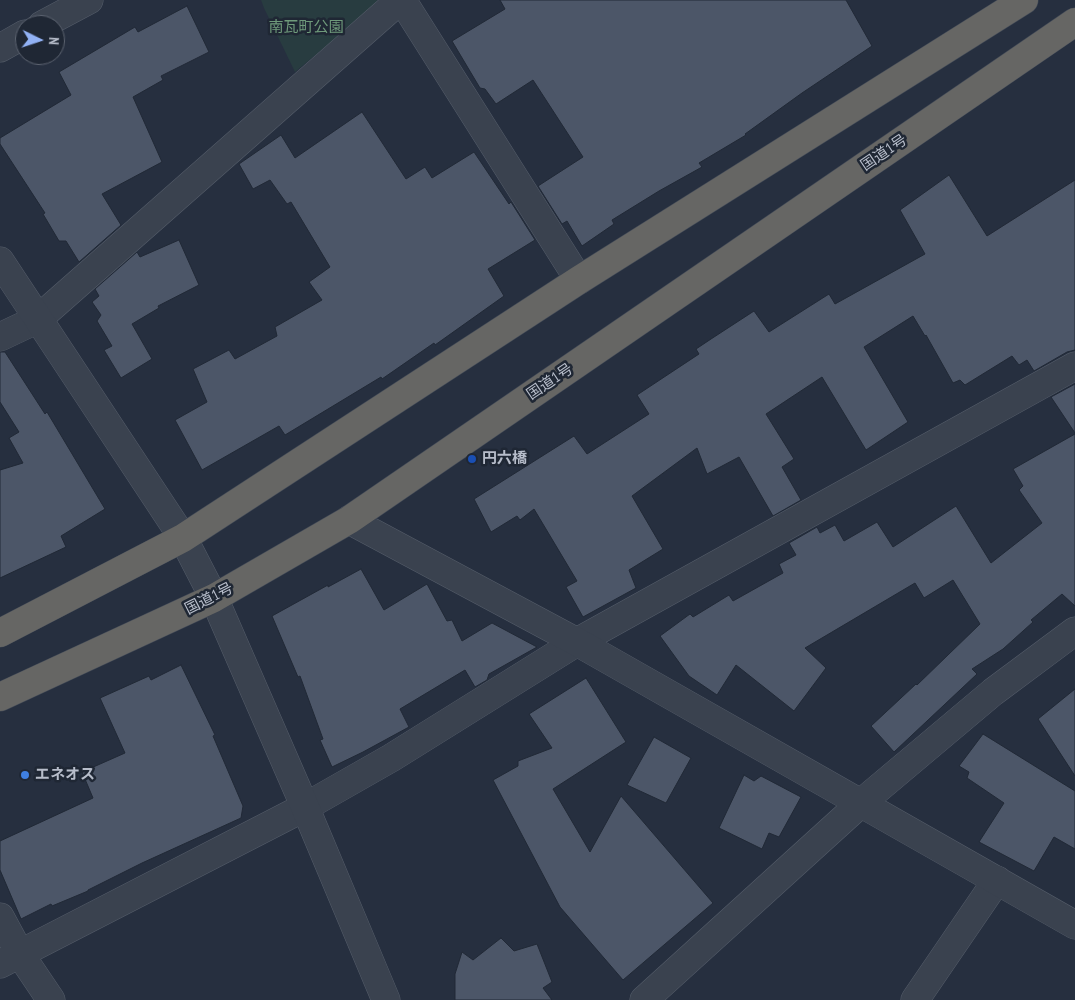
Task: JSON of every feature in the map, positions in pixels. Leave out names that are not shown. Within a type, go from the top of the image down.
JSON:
[{"type":"highway","points":[[0,633],[183,538],[579,280],[1024,0]]},
{"type":"highway","name":"国道1号","points":[[0,697],[214,598],[349,520],[1075,22]]},
{"type":"street","points":[[61,15],[89,0]]},
{"type":"street","points":[[0,337],[38,319],[401,0],[579,280]]},
{"type":"street","points":[[0,48],[15,40]]},
{"type":"street","points":[[0,261],[183,538],[214,598],[386,1000]]},
{"type":"street","points":[[10,959],[305,807],[391,758],[577,642],[1075,366]]},
{"type":"street","points":[[349,520],[577,642],[1075,924]]},
{"type":"street","points":[[644,1000],[861,803],[993,692],[1075,631]]},
{"type":"street","points":[[915,1000],[998,880]]},
{"type":"street","points":[[0,917],[10,959],[51,1000]]},
{"type":"green space","name":"南瓦町公園","points":[[261,0],[377,0],[376,5],[295,72]]},
{"type":"building","points":[[500,0],[846,0],[872,46],[802,93],[746,135],[699,163],[702,167],[612,220],[614,224],[582,246],[567,221],[562,224],[538,186],[583,157],[533,80],[496,104],[485,89],[480,88],[452,41],[505,9]]},
{"type":"building","points":[[187,6],[209,52],[161,76],[163,80],[133,97],[162,162],[102,194],[121,225],[79,262],[66,241],[59,241],[43,214],[45,213],[0,144],[0,138],[71,95],[59,72],[135,27],[138,32]]},
{"type":"building","points":[[362,112],[406,179],[425,167],[432,178],[474,152],[509,204],[511,202],[535,240],[488,269],[504,296],[435,345],[434,343],[382,379],[381,377],[285,435],[279,426],[202,470],[175,420],[207,402],[193,369],[229,350],[235,359],[277,336],[275,327],[322,300],[309,282],[330,267],[291,202],[287,204],[270,180],[253,189],[239,164],[281,135],[295,158]]},
{"type":"building","points":[[949,175],[987,236],[1075,180],[1075,350],[1067,352],[1034,371],[1027,360],[1019,365],[1012,356],[965,385],[960,380],[953,383],[913,316],[864,347],[908,422],[866,450],[822,377],[766,414],[794,459],[782,467],[801,500],[773,516],[739,457],[707,474],[697,448],[632,496],[663,549],[629,570],[636,588],[583,617],[566,587],[577,581],[534,509],[520,520],[517,516],[491,532],[474,499],[574,436],[587,454],[649,414],[637,395],[699,354],[696,349],[754,311],[769,332],[829,294],[835,304],[925,254],[900,210]]},
{"type":"building","points":[[179,240],[199,285],[158,306],[159,308],[132,324],[152,359],[121,378],[104,350],[112,346],[97,321],[101,315],[92,302],[99,296],[95,289],[137,252],[140,257]]},
{"type":"building","points":[[0,352],[5,352],[45,414],[47,412],[105,509],[61,536],[66,547],[0,578],[0,470],[23,463],[9,438],[19,432],[0,402]]},
{"type":"building","points":[[1075,384],[1075,433],[1051,397]]},
{"type":"building","points":[[1075,434],[1075,606],[1062,594],[1031,620],[1033,622],[1003,649],[972,669],[977,674],[894,752],[871,726],[980,624],[953,580],[924,598],[915,583],[805,648],[826,668],[794,711],[736,665],[717,695],[689,676],[660,636],[690,614],[693,617],[729,595],[733,601],[783,573],[779,564],[796,555],[789,543],[817,527],[820,533],[835,525],[844,541],[877,522],[893,547],[956,506],[991,563],[1042,523],[1019,490],[1023,486],[1013,469]]},
{"type":"building","points":[[361,569],[384,610],[427,584],[447,621],[452,620],[462,641],[492,623],[537,647],[489,674],[487,680],[475,687],[465,670],[400,709],[409,727],[332,767],[320,740],[323,739],[300,676],[298,677],[272,616]]},
{"type":"building","points":[[181,665],[215,735],[213,736],[243,806],[241,818],[142,863],[88,891],[52,906],[51,904],[21,919],[0,870],[0,841],[93,798],[82,772],[125,753],[100,698],[149,676],[151,680]]},
{"type":"building","points":[[586,678],[626,742],[553,789],[590,852],[621,796],[713,903],[623,980],[560,907],[493,780],[518,766],[518,761],[552,748],[529,714]]},
{"type":"building","points":[[1075,689],[1075,776],[1038,719]]},
{"type":"building","points":[[983,734],[1075,791],[1075,849],[1054,837],[1034,871],[979,842],[1004,803],[967,778],[969,772],[959,766]]},
{"type":"building","points":[[654,737],[691,758],[666,803],[627,785]]},
{"type":"building","points":[[744,775],[754,781],[761,776],[801,797],[779,837],[769,833],[762,849],[719,828]]},
{"type":"building","points":[[501,938],[514,951],[537,944],[552,982],[543,988],[552,1000],[455,1000],[455,974],[462,952],[473,960]]},
{"type":"place","name":"円六橋","points":[[472,459]]},
{"type":"place","name":"エネオス","points":[[25,775]]}]
